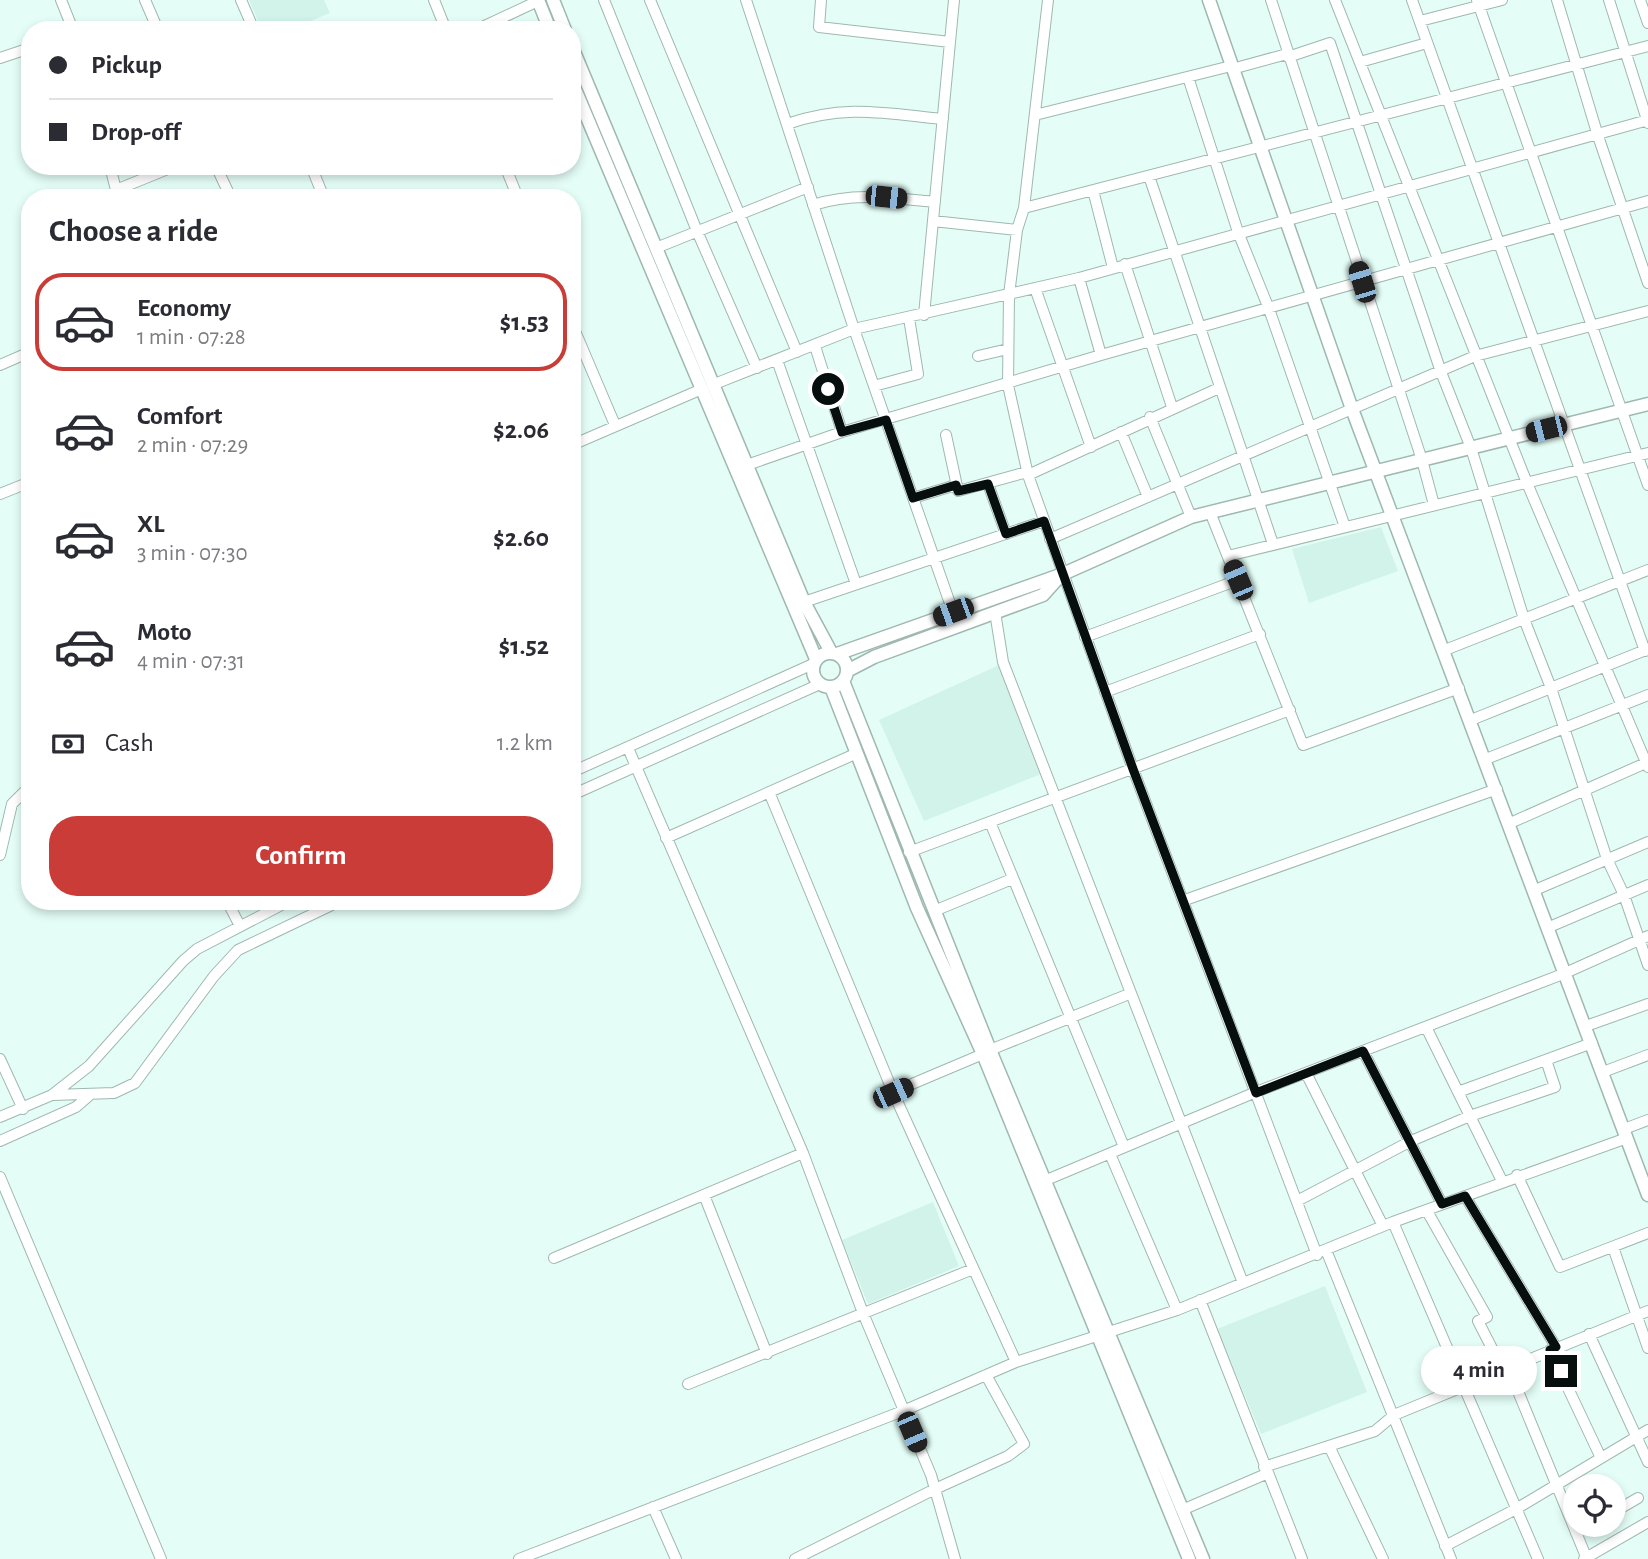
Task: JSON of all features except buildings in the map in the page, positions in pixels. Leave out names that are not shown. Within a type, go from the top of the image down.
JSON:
[{"type":"street","points":[[61,0],[69,21]]},
{"type":"street","points":[[145,0],[154,21]]},
{"type":"street","points":[[241,0],[250,21]]},
{"type":"street","points":[[434,0],[442,21]]},
{"type":"street","points":[[553,0],[561,21]]},
{"type":"street","points":[[604,0],[697,231],[757,368]]},
{"type":"street","points":[[650,0],[797,352]]},
{"type":"street","points":[[746,0],[854,329],[953,612]]},
{"type":"street","points":[[821,0],[819,27],[950,42]]},
{"type":"street","points":[[924,315],[954,0]]},
{"type":"street","points":[[1048,0],[1024,208],[1017,230],[1009,295],[1008,385],[1028,473],[1133,769],[1185,900],[1297,1201],[1394,1415],[1451,1559]]},
{"type":"street","points":[[1209,0],[1352,409],[1395,515],[1508,824],[1535,890],[1563,974],[1586,1026],[1648,1195]]},
{"type":"street","points":[[1271,0],[1422,460],[1434,505]]},
{"type":"street","points":[[1335,0],[1527,483],[1648,764],[1508,824]]},
{"type":"street","points":[[1412,0],[1646,650],[1471,720]]},
{"type":"street","points":[[1420,20],[1478,3],[1502,0]]},
{"type":"street","points":[[1557,0],[1621,208],[1648,283]]},
{"type":"street","points":[[581,441],[854,329],[1079,278],[1648,121],[1609,0]]},
{"type":"street","points":[[1640,0],[1648,23]]},
{"type":"street","points":[[495,21],[538,1],[546,21]]},
{"type":"street","points":[[1478,3],[1622,411],[1643,455],[1648,485]]},
{"type":"street","points":[[1035,115],[1330,43],[1441,372],[1471,448],[1524,619],[1551,688],[1607,859],[1644,938],[1648,965]]},
{"type":"street","points":[[1360,62],[1427,43]]},
{"type":"street","points":[[1024,208],[1648,46]]},
{"type":"street","points":[[0,58],[21,51]]},
{"type":"street","points":[[581,69],[656,248],[814,661],[813,675],[835,681]]},
{"type":"street","points":[[1188,77],[1238,232],[1269,309],[1345,527]]},
{"type":"street","points":[[581,102],[707,387],[747,465],[804,602],[834,653],[845,661],[835,681],[855,754],[917,908],[1044,1181],[1189,1559]]},
{"type":"street","points":[[787,124],[819,113],[841,110],[943,119]]},
{"type":"street","points":[[127,189],[156,175]]},
{"type":"street","points":[[1149,176],[1273,544]]},
{"type":"street","points":[[656,248],[807,187]]},
{"type":"street","points":[[1093,190],[1113,268]]},
{"type":"street","points":[[813,205],[840,196],[862,195],[935,202]]},
{"type":"street","points":[[747,465],[842,432],[1008,385],[1101,355],[1312,298],[1648,201]]},
{"type":"street","points":[[933,221],[1017,230]]},
{"type":"street","points":[[1125,264],[1172,407]]},
{"type":"street","points":[[1079,278],[1101,355]]},
{"type":"street","points":[[1035,288],[1061,369],[1091,447]]},
{"type":"street","points":[[1051,540],[1475,356],[1648,311]]},
{"type":"street","points":[[874,386],[918,374],[909,318]]},
{"type":"street","points":[[814,346],[842,432]]},
{"type":"street","points":[[978,356],[1008,349]]},
{"type":"street","points":[[0,365],[21,356]]},
{"type":"street","points":[[581,356],[615,425]]},
{"type":"street","points":[[777,360],[856,584]]},
{"type":"street","points":[[946,435],[958,491],[1028,473],[1219,388]]},
{"type":"street","points":[[581,768],[814,661],[1063,573],[1191,517],[1648,404]]},
{"type":"street","points":[[1150,417],[1191,517]]},
{"type":"street","points":[[1121,432],[1147,497]]},
{"type":"street","points":[[1227,555],[1643,455]]},
{"type":"street","points":[[988,484],[1006,534]]},
{"type":"street","points":[[913,498],[956,485]]},
{"type":"street","points":[[0,494],[21,486]]},
{"type":"street","points":[[1210,512],[1303,745],[1459,688]]},
{"type":"street","points":[[804,602],[1044,521]]},
{"type":"street","points":[[1445,649],[1648,570]]},
{"type":"street","points":[[581,791],[835,681],[874,657],[1043,595],[1063,573]]},
{"type":"street","points":[[1085,636],[1238,580]]},
{"type":"street","points":[[995,612],[1003,662],[1243,1283]]},
{"type":"street","points":[[1105,692],[1260,634]]},
{"type":"street","points":[[835,681],[934,911],[986,1052],[1102,1333],[1203,1559]]},
{"type":"street","points":[[1486,760],[1648,695]]},
{"type":"street","points":[[909,852],[1053,796],[1290,710]]},
{"type":"street","points":[[628,748],[803,1153],[863,1313],[935,1489],[955,1559]]},
{"type":"street","points":[[666,838],[855,754]]},
{"type":"street","points":[[1185,900],[1497,789]]},
{"type":"street","points":[[769,792],[893,1093],[1016,1362]]},
{"type":"street","points":[[0,855],[12,804],[21,795]]},
{"type":"street","points":[[990,822],[1124,1147]]},
{"type":"street","points":[[1535,890],[1648,842]]},
{"type":"street","points":[[934,911],[1012,879]]},
{"type":"street","points":[[1547,928],[1648,885]]},
{"type":"street","points":[[232,910],[240,926]]},
{"type":"street","points":[[0,1117],[52,1096],[89,1066],[183,961],[197,949],[271,910]]},
{"type":"street","points":[[52,1096],[114,1093],[135,1083],[214,975],[237,950],[321,910]]},
{"type":"street","points":[[1044,1181],[1306,1073],[1563,974],[1644,938]]},
{"type":"street","points":[[893,1093],[1129,993]]},
{"type":"street","points":[[1586,1026],[1648,1004]]},
{"type":"street","points":[[1426,1027],[1502,1181]]},
{"type":"street","points":[[1458,1092],[1592,1043]]},
{"type":"street","points":[[1363,1051],[1442,1204]]},
{"type":"street","points":[[1603,1072],[1648,1055]]},
{"type":"street","points":[[0,1059],[23,1109]]},
{"type":"street","points":[[1297,1201],[1411,1141],[1470,1116],[1555,1087],[1545,1060]]},
{"type":"street","points":[[1306,1073],[1356,1171],[1388,1224],[1465,1386],[1538,1559]]},
{"type":"street","points":[[0,1141],[76,1107],[91,1094]]},
{"type":"street","points":[[519,1559],[903,1411],[1016,1362],[1177,1310],[1388,1224],[1625,1133],[1648,1120]]},
{"type":"street","points":[[554,1258],[803,1153]]},
{"type":"street","points":[[1110,1154],[1177,1310]]},
{"type":"street","points":[[1517,1175],[1560,1267],[1648,1233]]},
{"type":"street","points":[[0,1177],[161,1559]]},
{"type":"street","points":[[704,1195],[767,1354]]},
{"type":"street","points":[[1465,1196],[1553,1348],[1601,1458]]},
{"type":"street","points":[[1427,1211],[1487,1317],[1478,1321],[1506,1368],[1563,1504]]},
{"type":"street","points":[[1612,1247],[1648,1348]]},
{"type":"street","points":[[688,1384],[973,1269]]},
{"type":"street","points":[[1200,1300],[1265,1471],[1302,1559]]},
{"type":"street","points":[[1182,1510],[1265,1471],[1375,1431],[1394,1415],[1648,1311]]},
{"type":"street","points":[[1589,1334],[1648,1462]]},
{"type":"street","points":[[795,1559],[935,1489],[1009,1456],[1024,1444],[986,1375]]},
{"type":"street","points":[[1445,1546],[1516,1509],[1648,1430]]},
{"type":"street","points":[[1329,1446],[1383,1559]]},
{"type":"street","points":[[1626,1505],[1638,1498]]},
{"type":"street","points":[[653,1507],[676,1559]]},
{"type":"street","points":[[1578,1537],[1586,1558],[1647,1526]]},
{"type":"shaded area","points":[[249,0],[324,0],[330,13],[311,21],[258,21]]},
{"type":"shaded area","points":[[1381,527],[1398,571],[1309,603],[1292,549]]},
{"type":"shaded area","points":[[999,665],[1041,774],[924,821],[879,720]]},
{"type":"shaded area","points":[[933,1202],[959,1266],[868,1304],[842,1240]]},
{"type":"shaded area","points":[[1325,1286],[1367,1392],[1261,1434],[1217,1329]]},
{"type":"route","points":[[828,389],[842,432],[886,420],[913,498],[956,485],[958,491],[988,484],[1006,534],[1044,521],[1133,769],[1185,900],[1256,1093],[1363,1051],[1442,1204],[1465,1196],[1556,1347],[1550,1350],[1561,1371]]}]
